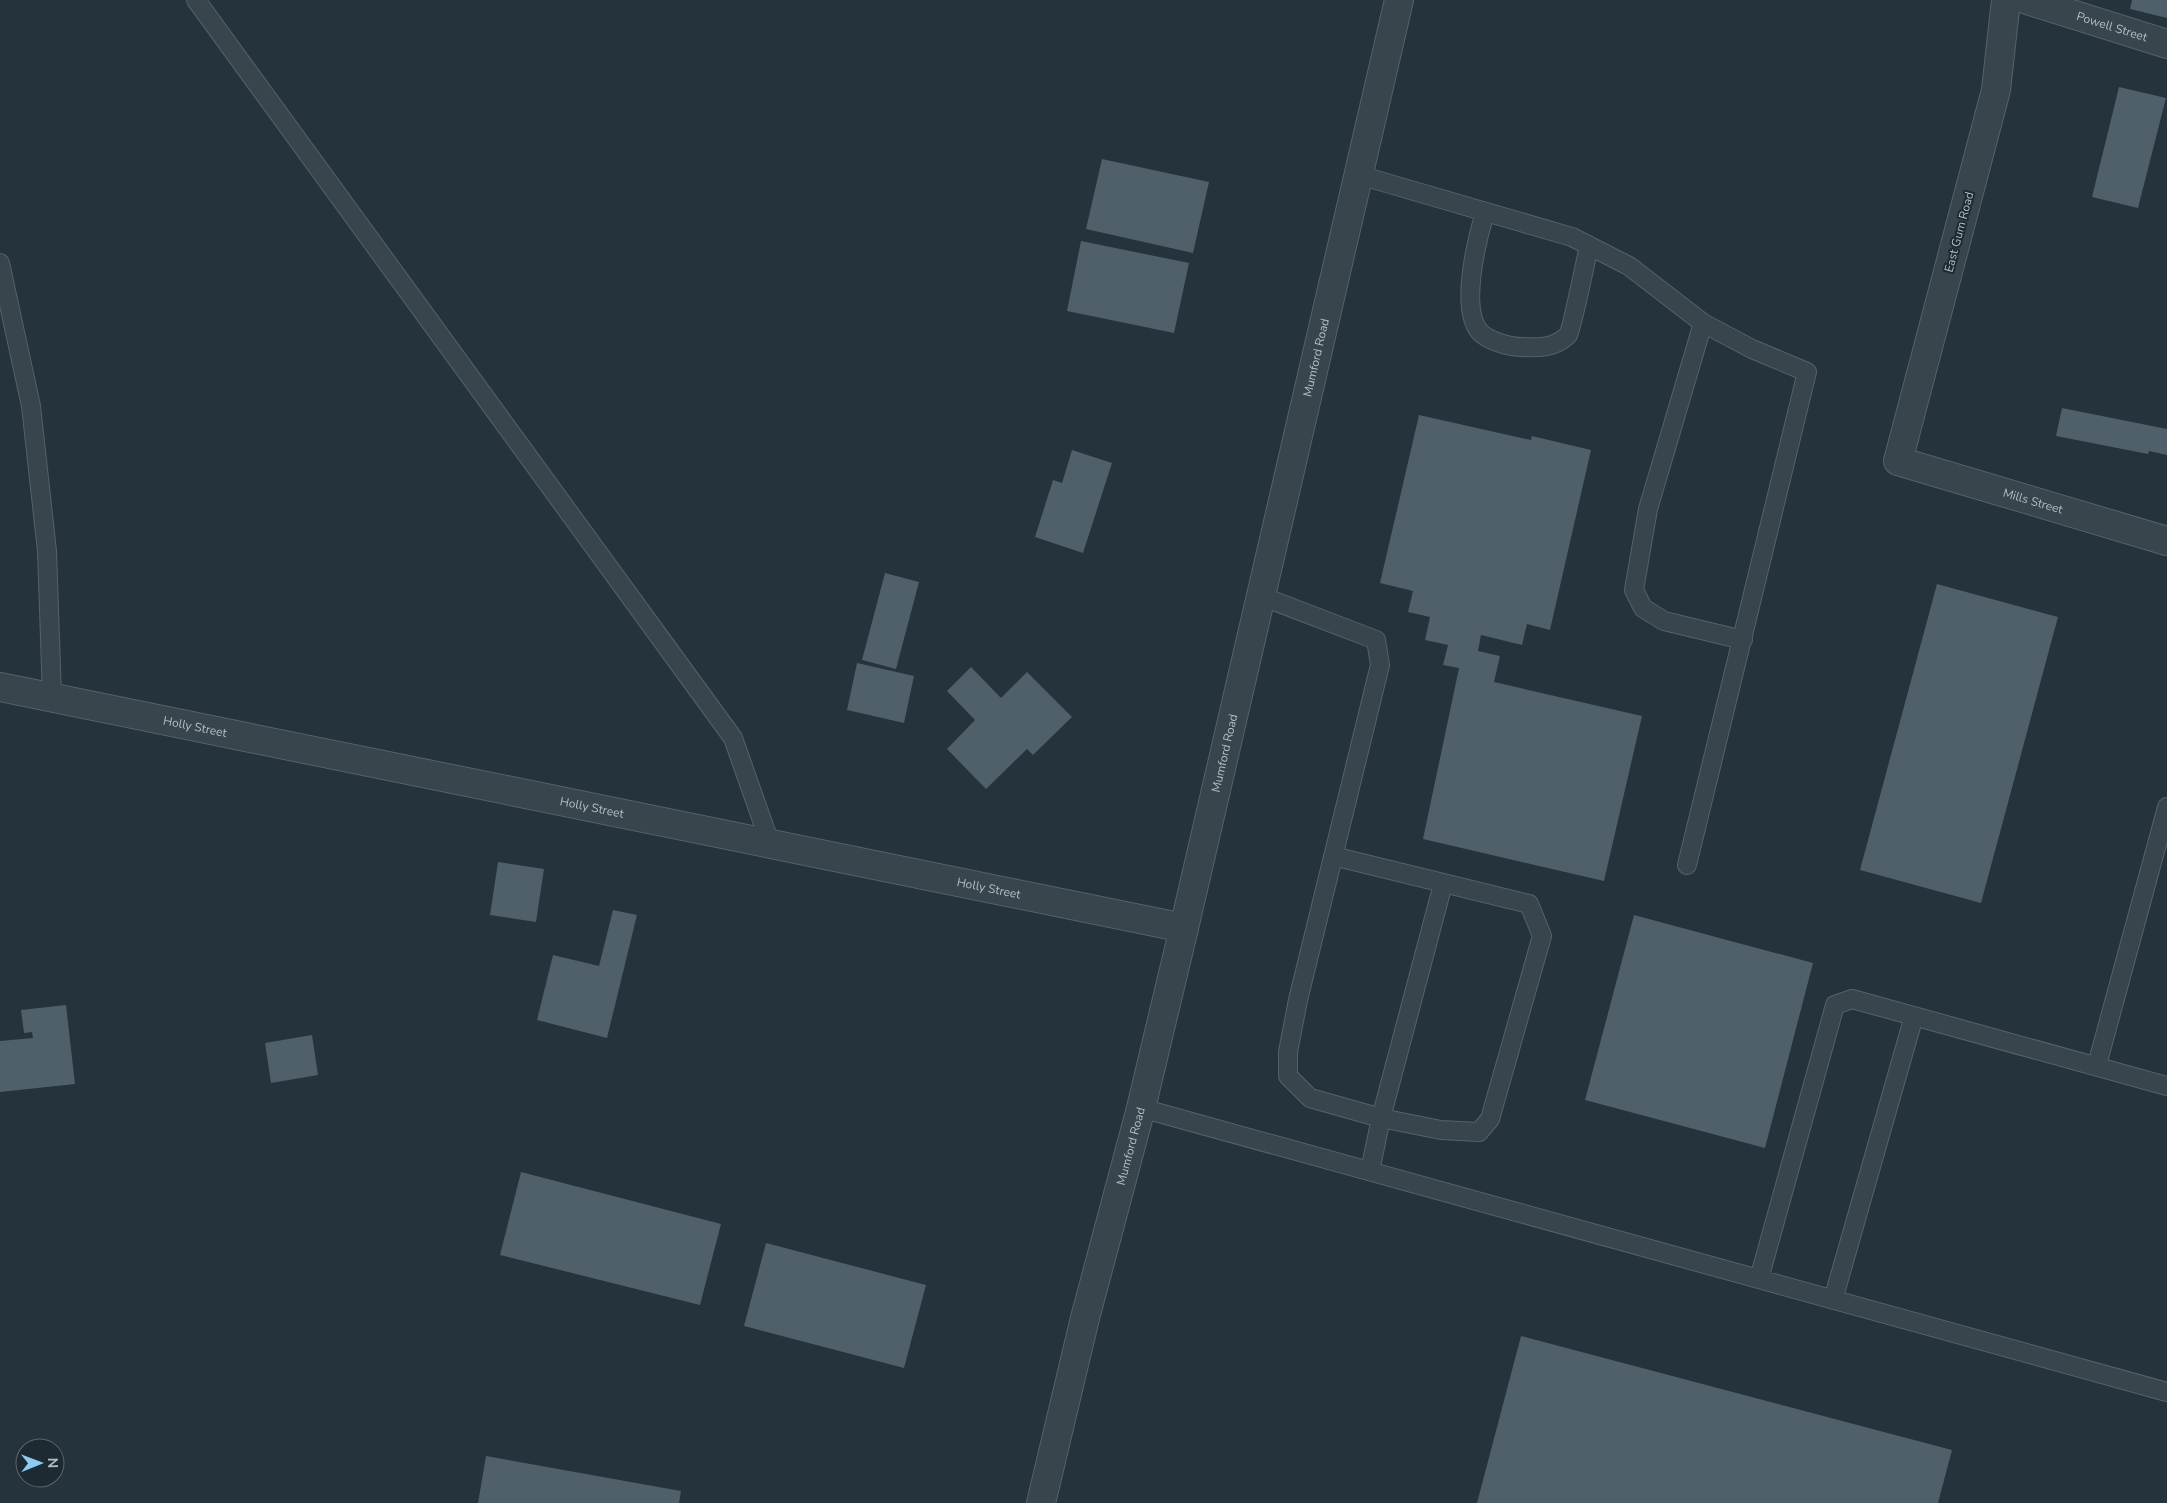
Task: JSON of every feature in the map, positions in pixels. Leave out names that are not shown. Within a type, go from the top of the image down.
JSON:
[{"type":"street","name":"Mumford Road","points":[[1041,1503],[1085,1318],[1141,1108],[1184,928],[1399,0]]},
{"type":"street","name":"East Gum Road","points":[[1898,461],[1996,90],[2006,0]]},
{"type":"street","name":"Powell Street","points":[[2027,0],[2167,44]]},
{"type":"street","name":"Mills Street","points":[[1898,461],[2167,541]]},
{"type":"street","name":"Holly Street","points":[[0,687],[1184,928]]},
{"type":"lane","points":[[196,0],[733,738],[770,843]]},
{"type":"lane","points":[[1359,175],[1572,237],[1629,266],[1703,323],[1752,349],[1807,372],[1687,865]]},
{"type":"lane","points":[[1485,212],[1474,252],[1472,302],[1474,321],[1482,334],[1497,342],[1520,348],[1553,346],[1569,334],[1589,246]]},
{"type":"lane","points":[[0,264],[31,406],[47,551],[52,697]]},
{"type":"lane","points":[[1703,323],[1648,509],[1634,590],[1643,608],[1664,621],[1743,640]]},
{"type":"lane","points":[[1261,596],[1376,640],[1380,665],[1333,856],[1298,1000],[1288,1052],[1288,1076],[1310,1098],[1381,1118],[1441,1130],[1479,1132],[1490,1119],[1542,936],[1529,904],[1333,856]]},
{"type":"lane","points":[[2097,1065],[2167,807]]},
{"type":"lane","points":[[1370,1171],[1381,1118],[1443,884]]},
{"type":"lane","points":[[1759,1279],[1835,1005],[1852,1000],[2097,1065],[2167,1086]]},
{"type":"lane","points":[[1833,1300],[1914,1016]]},
{"type":"lane","points":[[1141,1108],[2167,1392]]},
{"type":"building","points":[[2132,0],[2167,0],[2167,18],[2130,9]]},
{"type":"building","points":[[2119,87],[2166,98],[2138,208],[2092,197]]},
{"type":"building","points":[[1102,159],[1209,182],[1193,253],[1086,229]]},
{"type":"building","points":[[1081,241],[1189,263],[1174,333],[1067,311]]},
{"type":"building","points":[[2062,408],[2167,429],[2167,455],[2149,451],[2148,454],[2056,436]]},
{"type":"building","points":[[1419,415],[1531,440],[1532,436],[1591,450],[1550,630],[1527,624],[1522,645],[1481,635],[1478,651],[1500,656],[1494,682],[1642,716],[1604,881],[1423,839],[1459,668],[1443,665],[1448,645],[1425,640],[1430,617],[1408,612],[1413,591],[1380,583]]},
{"type":"building","points":[[1072,450],[1112,463],[1083,553],[1035,537],[1053,480],[1062,483]]},
{"type":"building","points":[[885,573],[919,582],[896,669],[862,660]]},
{"type":"building","points":[[1937,584],[2058,617],[1981,903],[1860,870]]},
{"type":"building","points":[[857,663],[914,676],[904,723],[847,710]]},
{"type":"building","points":[[971,667],[1001,698],[1027,672],[1072,717],[1033,755],[1027,749],[986,789],[947,749],[975,720],[947,691]]},
{"type":"building","points":[[498,862],[544,869],[536,922],[490,915]]},
{"type":"building","points":[[613,910],[637,915],[607,1038],[537,1020],[553,955],[599,966]]},
{"type":"building","points":[[1634,915],[1813,963],[1765,1148],[1585,1100]]},
{"type":"building","points":[[66,1005],[75,1084],[0,1092],[0,1041],[33,1038],[32,1032],[24,1033],[21,1010]]},
{"type":"building","points":[[312,1035],[318,1075],[271,1083],[265,1043]]},
{"type":"building","points":[[521,1172],[721,1224],[700,1305],[500,1255]]},
{"type":"building","points":[[766,1243],[926,1285],[904,1368],[744,1326]]},
{"type":"building","points":[[1521,1336],[1952,1450],[1938,1503],[1477,1503]]},
{"type":"building","points":[[486,1456],[681,1491],[679,1503],[478,1503]]}]
